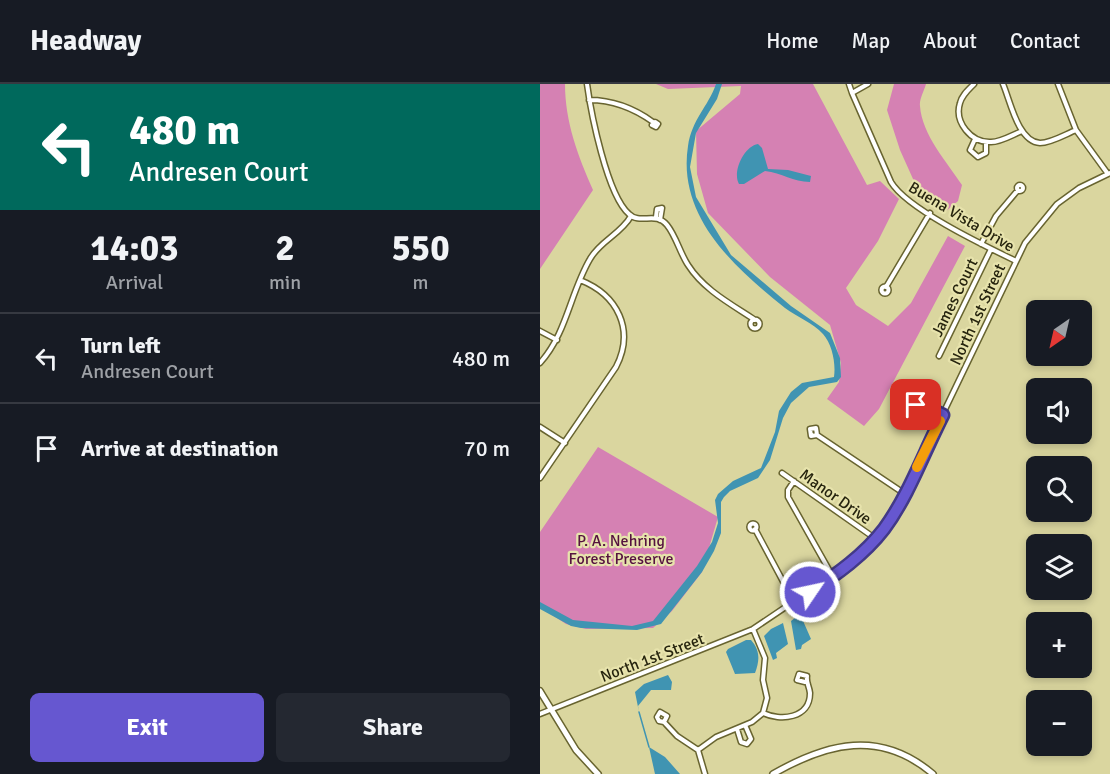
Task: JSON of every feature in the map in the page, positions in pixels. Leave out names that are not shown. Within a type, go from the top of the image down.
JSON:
[{"type":"main road","points":[[540,691],[576,750],[598,774]]},
{"type":"main road","points":[[773,774],[816,751],[862,745],[902,755],[933,774]]},
{"type":"street","points":[[587,84],[604,163],[623,206],[632,216],[658,219],[669,228],[688,266],[702,282],[755,320]]},
{"type":"street","name":"Buena Vista Drive","points":[[849,84],[894,186],[903,196],[981,244],[1016,261]]},
{"type":"street","points":[[852,93],[868,84]]},
{"type":"street","points":[[974,84],[963,96],[959,109],[965,129],[975,139],[986,142],[998,141],[1022,131]]},
{"type":"street","points":[[1003,84],[1022,131],[1030,140],[1040,143],[1076,130]]},
{"type":"street","points":[[1060,85],[1076,130],[1109,174]]},
{"type":"street","points":[[589,100],[604,100],[620,105],[653,123]]},
{"type":"street","points":[[975,139],[970,150],[978,157],[986,153],[986,142]]},
{"type":"street","name":"North 1st Street","points":[[540,714],[753,628],[833,577],[876,539],[905,494],[1033,230],[1051,210],[1079,188],[1109,174]]},
{"type":"street","points":[[981,244],[996,216],[1018,190]]},
{"type":"street","points":[[886,287],[930,213]]},
{"type":"street","points":[[540,363],[557,340],[580,280],[598,248],[625,226],[632,216]]},
{"type":"street","name":"James Court","points":[[939,356],[991,249]]},
{"type":"street","points":[[540,478],[616,368],[624,341],[622,322],[612,301],[600,289],[580,280]]},
{"type":"street","points":[[540,329],[557,340]]},
{"type":"street","points":[[923,405],[943,415]]},
{"type":"street","points":[[540,427],[565,443]]},
{"type":"street","points":[[817,435],[905,494]]},
{"type":"street","name":"Manor Drive","points":[[782,473],[876,539]]},
{"type":"street","points":[[794,481],[788,490],[788,497],[833,577]]},
{"type":"street","points":[[755,529],[794,602]]},
{"type":"street","points":[[698,750],[716,737],[745,725],[763,712],[767,698],[763,680],[765,658],[753,628]]},
{"type":"street","points":[[763,712],[782,719],[799,713],[807,704],[809,695],[805,682]]},
{"type":"street","points":[[664,722],[677,736],[698,750],[705,774]]},
{"type":"street","points":[[736,729],[741,742],[747,744],[751,739],[745,725]]},
{"type":"green space","points":[[540,84],[565,84],[567,112],[573,138],[593,190],[540,269]]},
{"type":"green space","points":[[656,84],[813,84],[867,185],[880,181],[899,199],[878,241],[846,288],[856,305],[888,326],[911,303],[948,236],[965,246],[879,409],[864,426],[827,399],[839,382],[841,363],[830,325],[770,277],[708,213],[697,174],[696,131],[740,94],[741,86],[668,89]]},
{"type":"green space","points":[[894,84],[926,84],[920,104],[925,127],[936,148],[962,185],[958,201],[945,212],[922,199],[900,150],[887,110]]},
{"type":"green space","name":"P. A. Nehring Forest Preserve","points":[[598,447],[718,517],[702,572],[672,611],[653,628],[586,629],[566,624],[540,607],[540,532]]},
{"type":"water","points":[[716,84],[722,84],[717,99],[696,133],[690,167],[696,197],[731,255],[791,306],[830,333],[840,358],[841,377],[837,382],[809,387],[791,403],[783,418],[770,460],[758,478],[730,491],[724,497],[721,502],[721,533],[714,551],[702,572],[661,624],[637,630],[571,626],[540,609],[540,602],[573,620],[632,626],[653,621],[697,566],[712,542],[718,523],[715,500],[718,494],[733,481],[761,468],[775,432],[779,411],[791,392],[802,383],[834,377],[833,354],[823,334],[785,308],[729,258],[701,218],[691,196],[687,172],[690,137]]},
{"type":"water","points":[[758,144],[762,148],[768,169],[788,170],[811,176],[810,182],[798,181],[765,171],[744,184],[739,184],[737,173],[741,160],[748,149]]},
{"type":"water","points":[[800,614],[811,639],[802,645],[801,649],[796,650],[791,621]]},
{"type":"water","points":[[783,623],[788,644],[776,653],[777,658],[773,660],[764,636],[771,629]]},
{"type":"water","points":[[746,640],[751,640],[756,648],[757,668],[755,673],[735,674],[726,652]]},
{"type":"water","points":[[668,675],[672,682],[671,690],[651,690],[638,706],[639,712],[635,692],[644,684]]},
{"type":"water","points":[[649,747],[665,757],[680,774],[655,774]]},
{"type":"waterway","points":[[639,712],[649,747]]},
{"type":"slow traffic","points":[[917,467],[940,421]]},
{"type":"route","points":[[810,592],[843,569],[866,549],[883,530],[899,505],[943,415],[923,405],[920,407],[916,405]]}]
